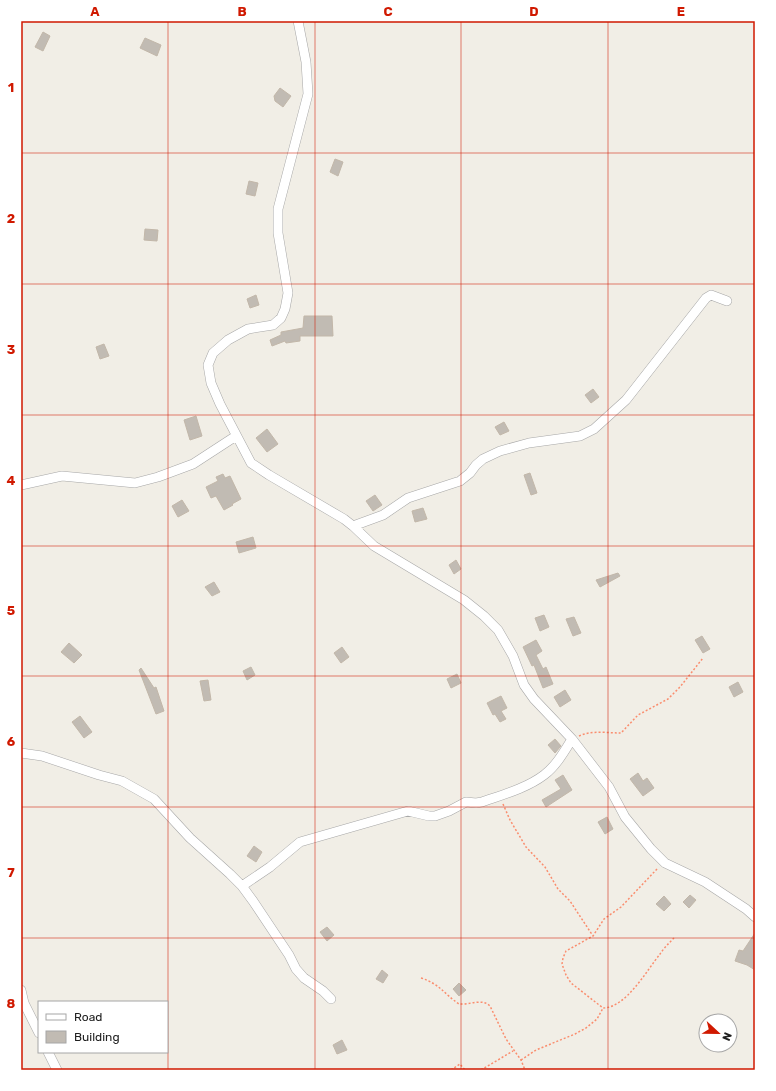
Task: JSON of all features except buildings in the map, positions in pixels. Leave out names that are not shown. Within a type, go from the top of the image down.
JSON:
[{"type":"street","points":[[298,21],[306,62],[308,94],[278,209],[278,233],[288,293],[285,309],[281,318],[273,325],[248,329],[228,340],[213,353],[208,365],[211,383],[236,436],[251,463],[268,475],[344,519],[374,546],[464,600],[484,616],[498,630],[513,656],[524,685],[534,699],[572,739],[609,787],[625,817],[651,849],[665,863],[705,882],[746,909],[755,917]]},
{"type":"street","points":[[353,526],[383,515],[408,498],[460,481],[470,473],[482,459],[529,443],[580,436],[594,429],[626,400],[706,298],[712,295],[727,301]]},
{"type":"street","points":[[21,485],[62,476],[136,483],[194,464],[236,436]]},
{"type":"street","points":[[242,886],[270,867],[300,842],[408,811],[435,816],[449,811],[466,802],[476,803],[530,783],[544,775],[558,762],[572,739]]},
{"type":"street","points":[[21,753],[42,756],[122,781],[154,799],[190,838],[242,886],[254,902],[296,969],[304,978],[324,991],[331,999]]},
{"type":"street","points":[[21,990],[24,1003],[38,1032]]},
{"type":"street","points":[[48,1053],[57,1070]]},
{"type":"path","points":[[572,739],[584,734],[621,733],[638,715],[668,699],[680,688],[703,658]]},
{"type":"path","points":[[500,795],[510,820],[526,847],[545,868],[558,889],[570,901],[593,936]]},
{"type":"path","points":[[665,863],[640,886],[621,907],[604,920],[593,936],[566,951],[562,964],[571,984],[604,1008],[613,1007],[633,990],[674,938]]},
{"type":"path","points":[[421,978],[430,981],[445,991],[459,1004],[486,1002],[490,1006],[513,1051],[521,1060],[525,1070]]},
{"type":"path","points":[[521,1060],[536,1050],[576,1034],[586,1028],[597,1019],[604,1008]]},
{"type":"path","points":[[481,1070],[513,1051]]},
{"type":"path","points":[[451,1070],[460,1064],[465,1070]]}]
